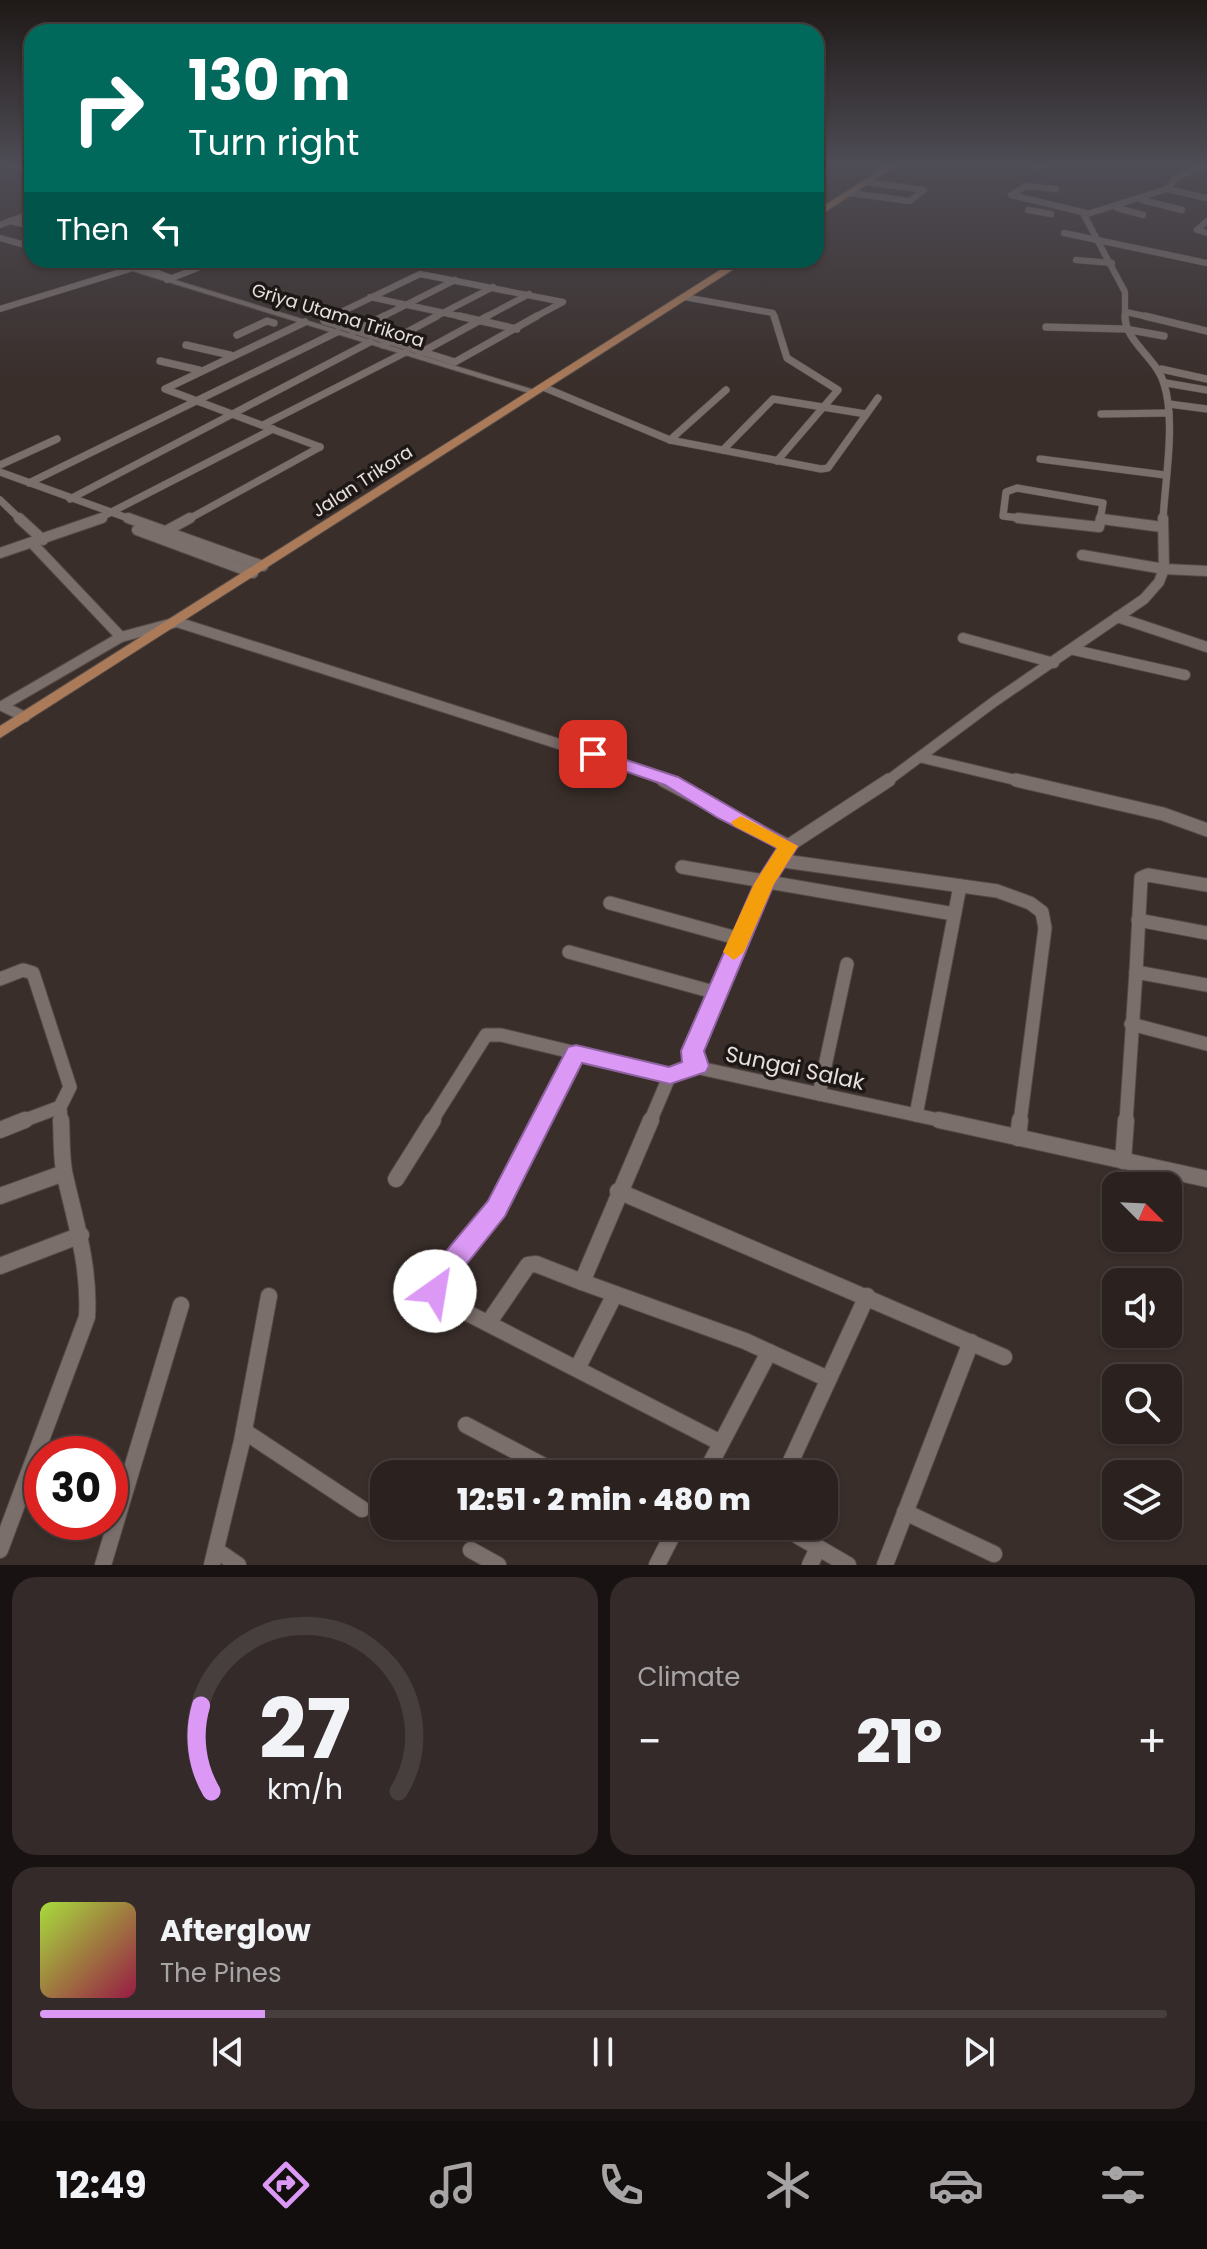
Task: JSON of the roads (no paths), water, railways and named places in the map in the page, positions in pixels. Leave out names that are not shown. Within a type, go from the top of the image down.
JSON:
[{"type":"main road","name":"Jalan Trikora","points":[[0,733],[730,268]]},
{"type":"street","points":[[1085,236],[1207,263]]},
{"type":"street","points":[[0,238],[24,245]]},
{"type":"street","points":[[1098,238],[1125,292],[1125,329],[1150,353],[1166,383],[1169,409],[1162,527],[1164,569]]},
{"type":"street","points":[[1076,260],[1112,263]]},
{"type":"street","points":[[125,268],[130,269]]},
{"type":"street","points":[[0,309],[133,268]]},
{"type":"street","points":[[145,268],[169,279],[197,268]]},
{"type":"street","name":"Griya Utama Trikora","points":[[130,269],[370,342],[539,389]]},
{"type":"street","points":[[420,274],[493,287],[563,302],[457,362],[385,344],[324,320],[420,274]]},
{"type":"street","points":[[353,332],[455,280]]},
{"type":"street","points":[[385,344],[493,287]]},
{"type":"street","points":[[420,353],[530,294]]},
{"type":"street","points":[[370,297],[517,329]]},
{"type":"street","points":[[684,297],[773,313],[787,358],[838,390],[777,461]]},
{"type":"street","points":[[1126,312],[1207,331]]},
{"type":"street","points":[[237,335],[267,321],[274,323]]},
{"type":"street","points":[[166,531],[320,447],[193,402],[165,388],[305,322]]},
{"type":"street","points":[[1046,327],[1125,329],[1164,336]]},
{"type":"street","points":[[224,332],[262,341]]},
{"type":"street","points":[[29,483],[337,332]]},
{"type":"street","points":[[70,499],[370,342]]},
{"type":"street","points":[[186,345],[230,355]]},
{"type":"street","points":[[0,553],[109,516],[406,352]]},
{"type":"street","points":[[160,361],[199,370]]},
{"type":"street","points":[[1161,369],[1207,379]]},
{"type":"street","points":[[1166,383],[1207,390]]},
{"type":"street","points":[[539,389],[670,440],[827,469],[878,398]]},
{"type":"street","points":[[670,440],[726,390]]},
{"type":"street","points":[[723,450],[770,400],[866,414]]},
{"type":"street","points":[[1101,414],[1207,409]]},
{"type":"street","points":[[0,465],[57,439]]},
{"type":"street","points":[[1040,459],[1165,475]]},
{"type":"street","points":[[0,472],[109,516],[166,531],[258,569]]},
{"type":"street","points":[[0,478],[258,569]]},
{"type":"street","points":[[1017,488],[1102,502],[1102,519],[1096,528],[1001,514],[1006,492],[1017,488]]},
{"type":"street","points":[[0,500],[121,637]]},
{"type":"street","points":[[1102,519],[1162,527]]},
{"type":"street","points":[[1082,555],[1164,569],[1207,571]]},
{"type":"street","name":"Sungai Salak","points":[[1164,569],[1159,582],[1144,599],[1074,650],[995,701],[923,758],[788,846],[764,884],[691,1058],[698,1066],[1207,1179]]},
{"type":"street","points":[[1117,617],[1207,647]]},
{"type":"street","points":[[25,717],[2,706],[121,637],[177,622],[672,781],[725,814],[788,846]]},
{"type":"street","points":[[963,638],[1054,663]]},
{"type":"street","points":[[1074,650],[1185,675]]},
{"type":"street","points":[[923,758],[1163,814],[1207,830]]},
{"type":"street","points":[[777,860],[905,881],[960,886],[1030,903],[1042,912],[1046,923],[1018,1138]]},
{"type":"street","points":[[682,867],[764,884],[954,914]]},
{"type":"street","points":[[1123,1161],[1141,878],[1145,875],[1207,885]]},
{"type":"street","points":[[916,1115],[960,886]]},
{"type":"street","points":[[610,903],[740,939]]},
{"type":"street","points":[[1138,920],[1207,933]]},
{"type":"street","points":[[569,952],[717,993]]},
{"type":"street","points":[[819,1094],[847,964]]},
{"type":"street","points":[[0,979],[29,970],[37,980],[70,1087],[60,1107],[64,1173],[81,1235],[89,1288],[87,1317],[0,1550]]},
{"type":"street","points":[[1136,972],[1207,985]]},
{"type":"street","points":[[1131,1024],[1207,1044]]},
{"type":"street","points":[[396,1179],[480,1039],[486,1035],[501,1035],[670,1075],[698,1066]]},
{"type":"street","points":[[576,1053],[496,1208],[435,1286],[436,1294],[444,1301],[721,1443]]},
{"type":"street","points":[[582,1282],[618,1191],[670,1075]]},
{"type":"street","points":[[0,1130],[60,1107]]},
{"type":"street","points":[[0,1196],[64,1173]]},
{"type":"street","points":[[618,1191],[1004,1357]]},
{"type":"street","points":[[0,1266],[81,1235]]},
{"type":"street","points":[[489,1322],[528,1265],[536,1264],[769,1352],[828,1379]]},
{"type":"street","points":[[238,1565],[214,1558],[244,1431],[269,1296]]},
{"type":"street","points":[[578,1367],[614,1296]]},
{"type":"street","points":[[791,1460],[867,1296]]},
{"type":"street","points":[[103,1565],[181,1305]]},
{"type":"street","points":[[885,1565],[971,1342]]},
{"type":"street","points":[[712,1460],[769,1352]]},
{"type":"street","points":[[466,1425],[532,1460]]},
{"type":"street","points":[[244,1431],[362,1509]]},
{"type":"street","points":[[905,1512],[994,1554]]},
{"type":"street","points":[[657,1565],[666,1540]]},
{"type":"street","points":[[796,1540],[814,1556],[848,1565]]},
{"type":"street","points":[[471,1550],[498,1565]]}]
